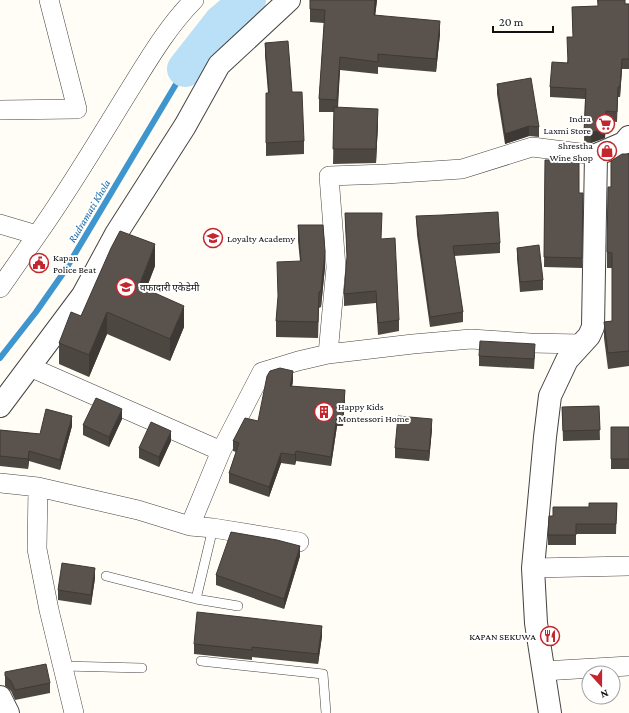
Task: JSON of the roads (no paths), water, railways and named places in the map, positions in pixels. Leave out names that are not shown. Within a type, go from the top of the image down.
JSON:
[{"type":"street","points":[[0,110],[77,109],[49,0]]},
{"type":"street","points":[[0,288],[60,203],[147,62],[169,30],[194,0]]},
{"type":"street","points":[[0,406],[83,295],[116,234],[185,126],[219,65],[289,0]]},
{"type":"street","points":[[328,354],[336,267],[329,176],[462,169],[532,147],[596,155],[624,143],[629,137]]},
{"type":"street","points":[[550,713],[536,623],[534,568],[550,396],[567,360],[589,336],[593,327],[596,155]]},
{"type":"street","points":[[0,224],[37,235]]},
{"type":"street","points":[[190,526],[222,451],[262,372],[328,354],[412,344],[471,339],[530,343],[582,344]]},
{"type":"street","points":[[30,367],[222,451]]},
{"type":"street","points":[[0,483],[38,487],[138,510],[190,526],[213,528],[299,542]]},
{"type":"street","points":[[38,487],[37,549],[49,610],[74,713]]},
{"type":"street","points":[[534,568],[629,566]]},
{"type":"street","points":[[543,671],[629,666]]},
{"type":"street","points":[[0,697],[8,713]]},
{"type":"lane","points":[[196,599],[213,528]]},
{"type":"lane","points":[[106,576],[196,599],[238,606]]},
{"type":"lane","points":[[201,661],[323,674],[326,713]]},
{"type":"lane","points":[[63,666],[142,668]]},
{"type":"waterway","points":[[185,69],[221,23],[248,0]]},
{"type":"waterway","name":"Rudramati Khola","points":[[0,358],[36,312],[64,272],[185,69]]},
{"type":"place","name":"Indra Laxmi Store","points":[[605,124]]},
{"type":"place","name":"Shrestha Wine Shop","points":[[607,151]]},
{"type":"place","name":"Loyalty Academy","points":[[213,238]]},
{"type":"place","name":"Kapan Police Beat","points":[[39,263]]},
{"type":"place","name":"वफादारी एकेडेमी","points":[[126,287]]},
{"type":"place","name":"Happy Kids Montessori Home","points":[[324,412]]},
{"type":"place","name":"KAPAN SEKUWA","points":[[550,636]]}]
